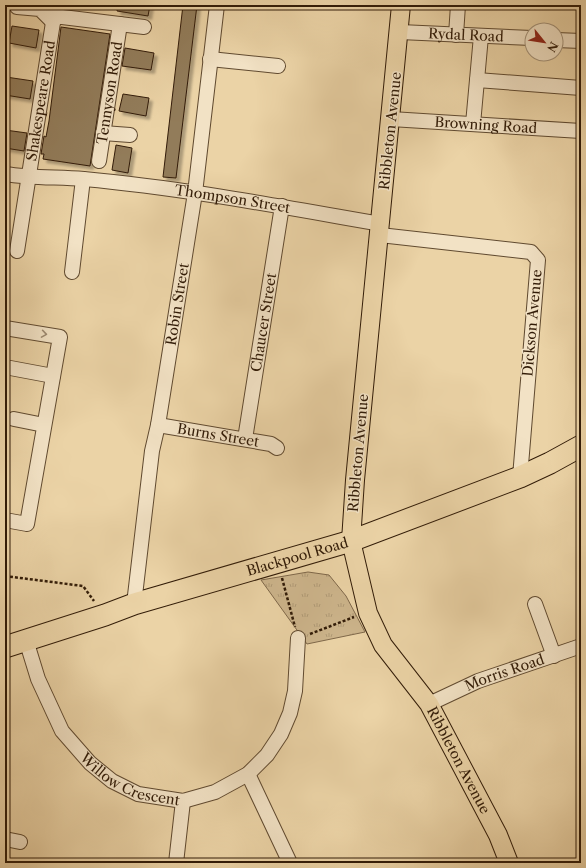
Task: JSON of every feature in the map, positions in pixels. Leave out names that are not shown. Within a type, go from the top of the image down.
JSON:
[{"type":"highway","name":"Blackpool Road","points":[[5,647],[105,615],[134,604],[278,564],[351,541],[520,477],[581,446]]},
{"type":"main road","name":"Ribbleton Avenue","points":[[401,5],[400,32],[381,229],[355,480],[351,541],[368,613],[384,646],[429,704],[498,835],[509,863]]},
{"type":"street","name":"Robin Street","points":[[134,604],[150,471],[195,194],[217,5]]},
{"type":"street","points":[[456,35],[458,5]]},
{"type":"street","points":[[17,7],[40,9],[53,22]]},
{"type":"street","name":"Shakespeare Road","points":[[17,251],[54,16],[120,24]]},
{"type":"street","points":[[120,24],[144,27]]},
{"type":"street","name":"Tennyson Road","points":[[99,161],[120,24]]},
{"type":"street","name":"Rydal Road","points":[[400,32],[524,38]]},
{"type":"street","points":[[473,124],[481,36]]},
{"type":"street","points":[[564,40],[581,41]]},
{"type":"street","points":[[210,59],[278,66]]},
{"type":"street","points":[[477,80],[581,88]]},
{"type":"street","name":"Browning Road","points":[[391,119],[581,131]]},
{"type":"street","points":[[104,133],[130,135]]},
{"type":"street","name":"Thompson Street","points":[[5,174],[29,177],[83,179],[282,206],[381,229]]},
{"type":"street","points":[[72,272],[83,179]]},
{"type":"street","name":"Chaucer Street","points":[[245,440],[282,206]]},
{"type":"street","name":"Dickson Avenue","points":[[381,229],[531,252],[538,260],[520,477]]},
{"type":"street","points":[[5,328],[60,337],[27,524],[5,520]]},
{"type":"street","points":[[5,367],[53,376]]},
{"type":"street","points":[[14,419],[44,425]]},
{"type":"street","name":"Burns Street","points":[[158,425],[271,444],[277,448]]},
{"type":"street","points":[[535,604],[554,656]]},
{"type":"street","name":"Willow Crescent","points":[[26,640],[38,679],[62,731],[90,763],[112,781],[138,794],[183,801],[215,792],[248,774],[267,755],[290,714],[296,691],[298,638]]},
{"type":"street","name":"Morris Road","points":[[429,704],[478,681],[581,646]]},
{"type":"street","points":[[248,774],[290,863]]},
{"type":"street","points":[[176,863],[183,801]]},
{"type":"street","points":[[5,839],[20,842]]},
{"type":"path","points":[[278,564],[298,638],[368,613]]},
{"type":"path","points":[[5,576],[83,586],[105,615]]},
{"type":"green space","points":[[308,572],[329,575],[346,596],[365,632],[307,644],[261,580]]},
{"type":"building","points":[[118,5],[150,5],[148,16],[117,11]]},
{"type":"building","points":[[183,5],[197,5],[176,178],[163,177]]},
{"type":"building","points":[[12,26],[39,30],[36,48],[9,43]]},
{"type":"building","points":[[61,27],[110,34],[90,166],[43,159],[44,154],[41,154],[44,136],[46,137],[49,121]]},
{"type":"building","points":[[125,48],[154,53],[151,70],[122,66]]},
{"type":"building","points":[[6,77],[33,81],[30,99],[5,95]]},
{"type":"building","points":[[123,94],[149,98],[146,116],[119,111]]},
{"type":"building","points":[[5,130],[27,133],[24,151],[5,148]]},
{"type":"building","points":[[116,145],[132,148],[128,173],[112,170]]}]
